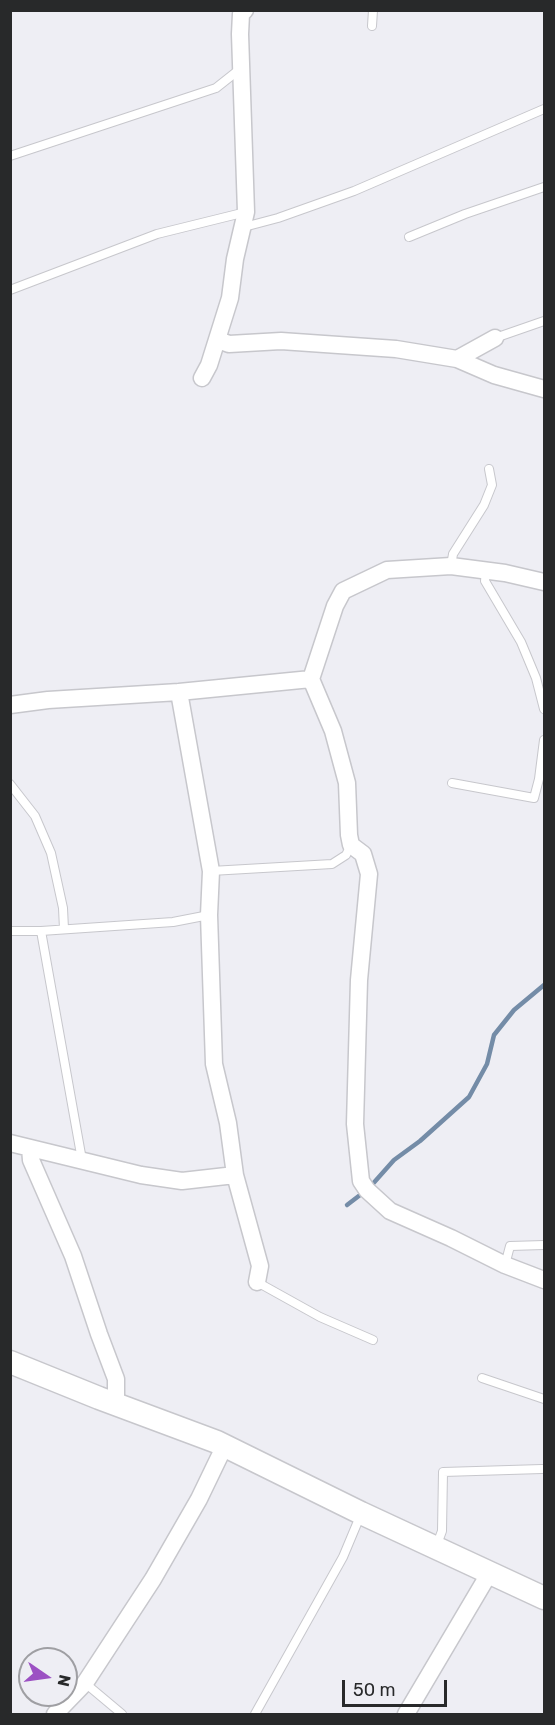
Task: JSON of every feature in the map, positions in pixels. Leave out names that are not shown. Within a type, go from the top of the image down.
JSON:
[{"type":"street","points":[[202,378],[218,340],[230,298],[235,260],[245,219],[241,14],[245,10]]},
{"type":"street","points":[[457,359],[495,338]]},
{"type":"street","points":[[218,340],[229,344],[281,341],[375,348],[457,359],[494,375],[544,389]]},
{"type":"street","points":[[544,582],[486,570],[451,566],[387,570],[343,591],[335,606],[311,679],[333,731],[347,783],[351,845],[363,854],[369,874],[359,980],[355,1124],[361,1181],[367,1190],[390,1211],[505,1265],[544,1280]]},
{"type":"street","points":[[10,705],[311,679]]},
{"type":"street","points":[[179,692],[211,871],[208,915],[214,1064],[228,1123],[235,1175],[260,1266],[257,1282]]},
{"type":"street","points":[[10,1143],[141,1175],[182,1181],[235,1175]]},
{"type":"street","points":[[30,1148],[31,1160],[72,1256],[116,1379],[116,1404]]},
{"type":"street","points":[[10,1362],[225,1445],[361,1514],[544,1598]]},
{"type":"street","points":[[55,1714],[85,1683],[171,1550],[225,1445]]},
{"type":"street","points":[[406,1714],[490,1572]]},
{"type":"lane","points":[[372,26],[373,10]]},
{"type":"lane","points":[[10,156],[216,88],[241,69]]},
{"type":"lane","points":[[10,290],[157,234],[245,219],[278,218],[354,191],[544,109]]},
{"type":"lane","points":[[409,237],[465,214],[544,187]]},
{"type":"lane","points":[[495,338],[544,321]]},
{"type":"lane","points":[[451,566],[453,554],[484,505],[492,485],[489,469]]},
{"type":"lane","points":[[486,570],[485,581],[521,642],[536,678],[544,709]]},
{"type":"lane","points":[[452,783],[534,798],[544,740]]},
{"type":"lane","points":[[10,783],[35,816],[51,853],[63,909],[64,929]]},
{"type":"lane","points":[[211,871],[332,864],[346,855],[351,845]]},
{"type":"lane","points":[[10,931],[173,922],[208,915]]},
{"type":"lane","points":[[41,931],[82,1160]]},
{"type":"lane","points":[[505,1265],[510,1246],[544,1245]]},
{"type":"lane","points":[[257,1282],[320,1317],[373,1340]]},
{"type":"lane","points":[[482,1378],[544,1399]]},
{"type":"lane","points":[[435,1548],[442,1531],[443,1472],[542,1469]]},
{"type":"lane","points":[[255,1714],[343,1557],[361,1514]]},
{"type":"lane","points":[[85,1683],[122,1714]]},
{"type":"waterway","points":[[370,1187],[394,1160],[420,1141],[469,1097],[487,1064],[494,1035],[514,1010],[544,985]]},
{"type":"waterway","points":[[347,1205],[364,1192]]}]
